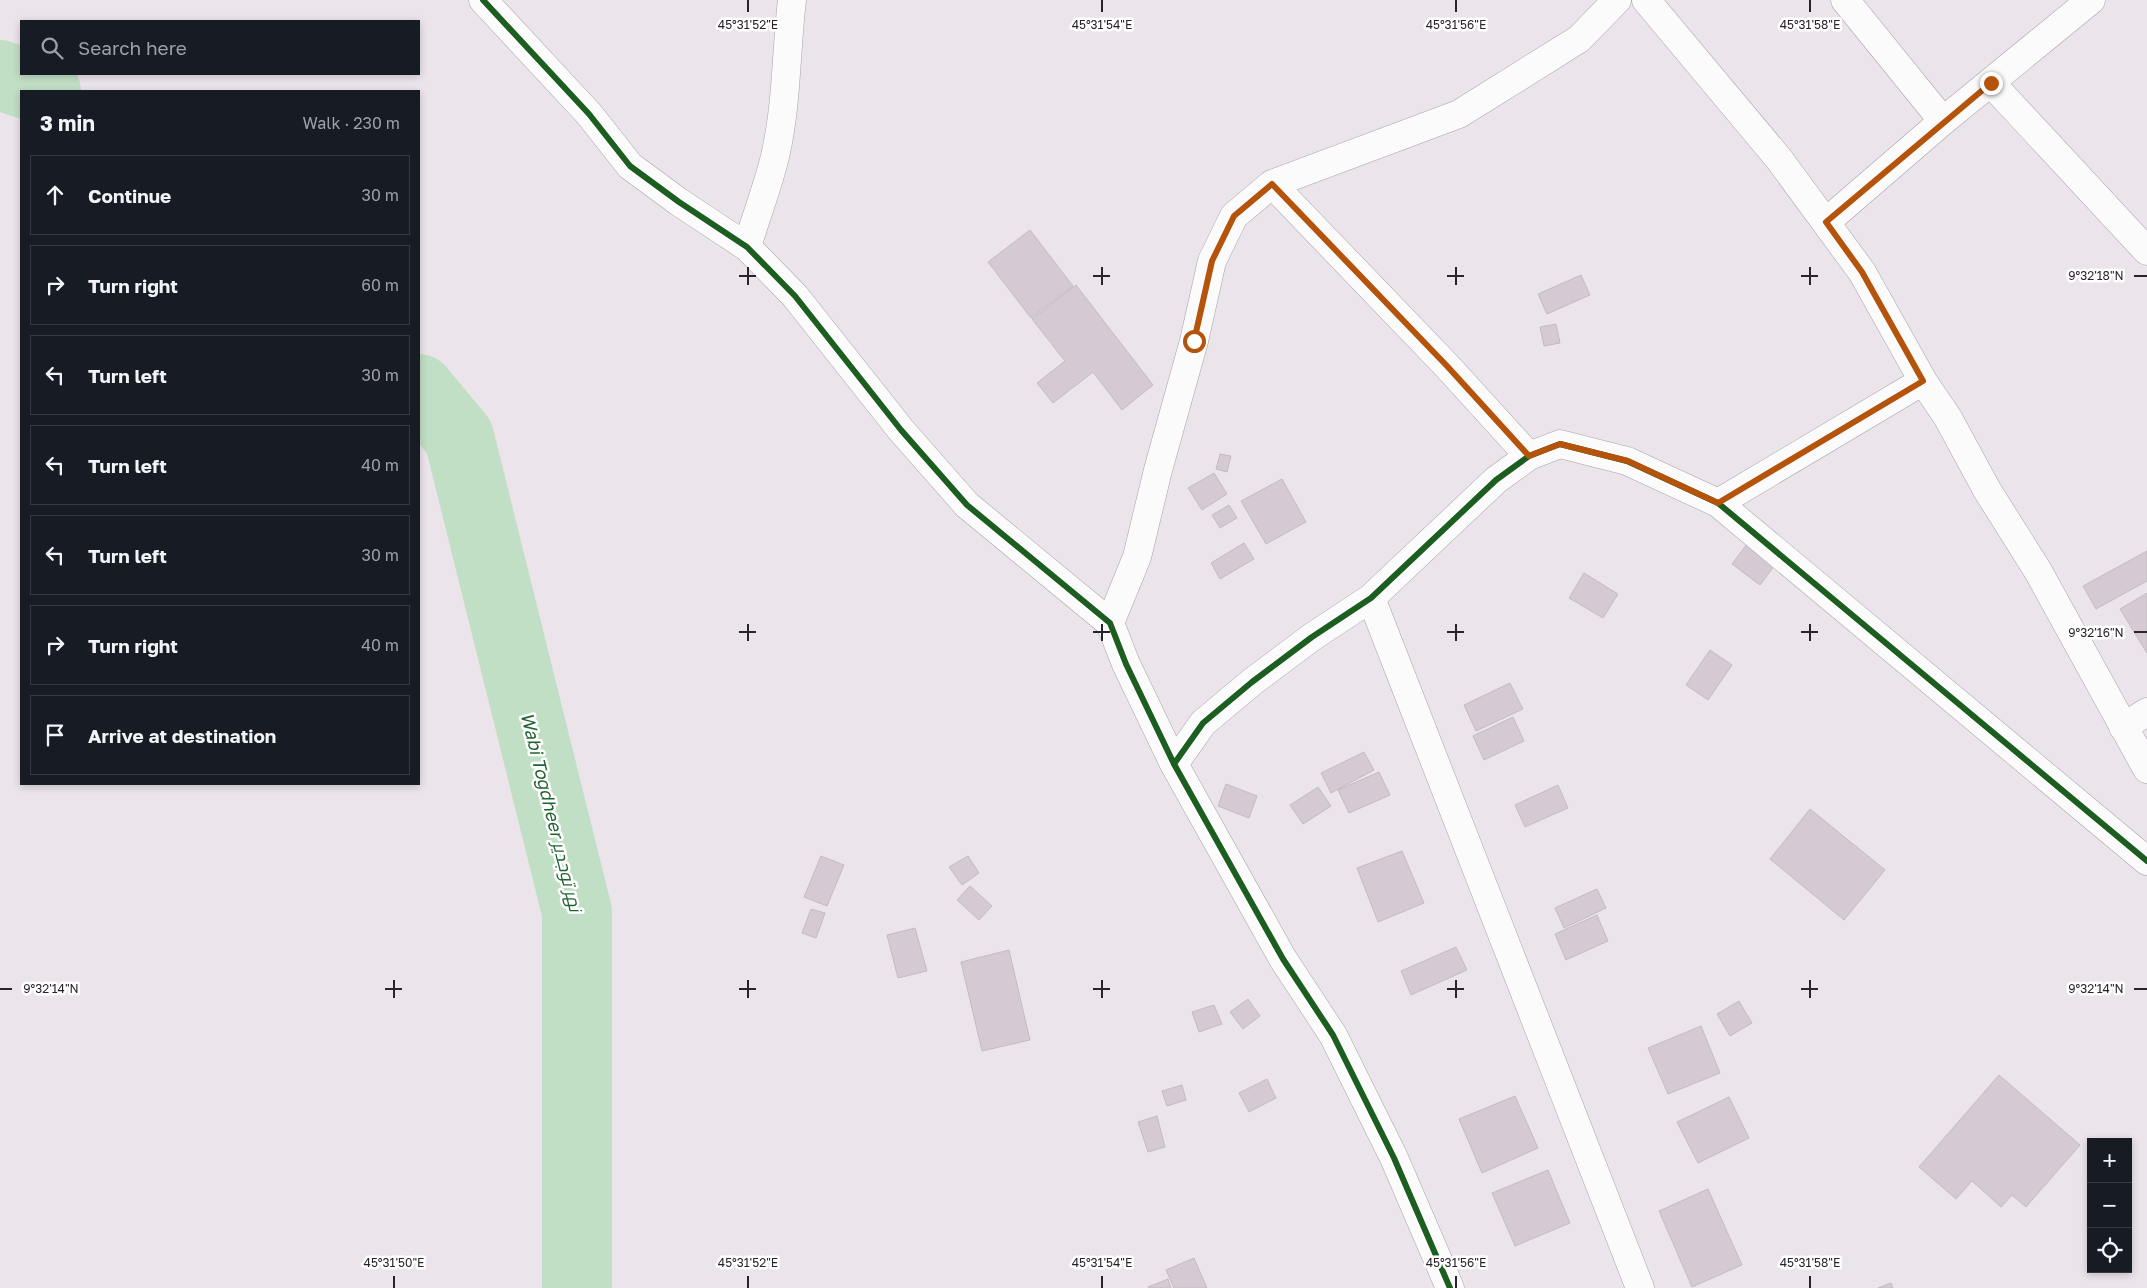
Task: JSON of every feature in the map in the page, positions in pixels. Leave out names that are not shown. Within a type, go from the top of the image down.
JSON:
[{"type":"street","points":[[484,0],[589,114],[630,166],[679,202],[747,247],[795,296],[901,430],[967,505],[1110,623],[1126,664],[1174,764],[1283,959],[1333,1035],[1394,1158],[1450,1288]]},
{"type":"street","points":[[747,247],[776,152],[787,72],[788,35],[792,0]]},
{"type":"street","points":[[1110,623],[1137,556],[1158,470],[1194,341],[1212,261],[1234,216],[1272,184],[1459,114],[1579,39],[1617,0]]},
{"type":"street","points":[[1646,0],[1779,158],[1862,272],[1923,381],[1948,418],[1988,490],[2042,579],[2122,727],[2147,769]]},
{"type":"street","points":[[1845,0],[1943,121]]},
{"type":"street","points":[[1826,222],[1943,121],[2092,0]]},
{"type":"street","points":[[1991,83],[2147,251]]},
{"type":"street","points":[[1272,184],[1447,366],[1529,456]]},
{"type":"street","points":[[1718,503],[1923,381]]},
{"type":"street","points":[[1174,764],[1203,723],[1312,637],[1371,598],[1496,480],[1529,456],[1560,444],[1628,461],[1718,503],[2147,861]]},
{"type":"street","points":[[1371,598],[1640,1288]]},
{"type":"street","points":[[2122,727],[2147,712]]},
{"type":"building","points":[[1030,230],[1073,286],[1031,318],[988,262]]},
{"type":"building","points":[[1581,275],[1590,295],[1547,314],[1538,294]]},
{"type":"building","points":[[1076,285],[1153,385],[1122,410],[1093,372],[1053,403],[1037,383],[1065,361],[1032,319]]},
{"type":"building","points":[[1556,324],[1560,343],[1544,346],[1540,327]]},
{"type":"building","points":[[1220,454],[1231,456],[1227,472],[1216,469]]},
{"type":"building","points":[[1214,473],[1227,494],[1202,510],[1188,488]]},
{"type":"building","points":[[1282,479],[1306,522],[1266,544],[1241,501]]},
{"type":"building","points":[[1229,505],[1237,518],[1220,528],[1212,515]]},
{"type":"building","points":[[1244,543],[1254,559],[1220,579],[1211,563]]},
{"type":"building","points":[[1747,544],[1775,565],[1760,585],[1732,564]]},
{"type":"building","points":[[2147,551],[2147,581],[2096,609],[2083,586]]},
{"type":"building","points":[[1584,573],[1618,594],[1603,618],[1569,598]]},
{"type":"building","points":[[2147,593],[2147,653],[2120,609]]},
{"type":"building","points":[[1710,650],[1732,665],[1708,700],[1686,685]]},
{"type":"building","points":[[1510,683],[1523,709],[1476,731],[1464,705]]},
{"type":"building","points":[[1513,717],[1524,741],[1484,760],[1473,736]]},
{"type":"building","points":[[1364,752],[1374,770],[1331,793],[1321,773]]},
{"type":"building","points":[[1379,772],[1390,795],[1349,813],[1338,790]]},
{"type":"building","points":[[1226,784],[1257,796],[1249,818],[1218,806]]},
{"type":"building","points":[[1558,785],[1568,808],[1525,827],[1515,805]]},
{"type":"building","points":[[1318,787],[1331,806],[1303,824],[1290,805]]},
{"type":"building","points":[[1810,809],[1885,870],[1844,920],[1770,859]]},
{"type":"building","points":[[1402,851],[1424,903],[1378,922],[1357,868]]},
{"type":"building","points":[[821,856],[844,865],[827,906],[804,897]]},
{"type":"building","points":[[968,856],[979,873],[962,885],[949,867]]},
{"type":"building","points":[[970,886],[992,906],[979,920],[957,900]]},
{"type":"building","points":[[1597,889],[1606,908],[1564,928],[1555,908]]},
{"type":"building","points":[[811,909],[825,913],[816,938],[802,933]]},
{"type":"building","points":[[1597,915],[1608,941],[1566,960],[1555,934]]},
{"type":"building","points":[[915,928],[927,971],[898,978],[887,935]]},
{"type":"building","points":[[1456,947],[1467,970],[1411,995],[1401,971]]},
{"type":"building","points":[[1009,950],[1030,1040],[982,1051],[961,962]]},
{"type":"building","points":[[1248,999],[1260,1016],[1243,1029],[1230,1012]]},
{"type":"building","points":[[1739,1001],[1752,1023],[1730,1036],[1717,1014]]},
{"type":"building","points":[[1214,1005],[1222,1024],[1199,1032],[1192,1012]]},
{"type":"building","points":[[1701,1026],[1720,1073],[1668,1094],[1648,1048]]},
{"type":"building","points":[[1999,1075],[2080,1145],[2026,1207],[2012,1195],[2001,1207],[1972,1181],[1956,1199],[1919,1167]]},
{"type":"building","points":[[1267,1079],[1276,1098],[1249,1112],[1239,1093]]},
{"type":"building","points":[[1182,1085],[1186,1100],[1167,1106],[1162,1091]]},
{"type":"building","points":[[1515,1096],[1538,1148],[1482,1173],[1459,1119]]},
{"type":"building","points":[[1729,1097],[1749,1138],[1698,1163],[1677,1122]]},
{"type":"building","points":[[1157,1116],[1165,1147],[1148,1152],[1138,1122]]},
{"type":"building","points":[[1548,1170],[1570,1223],[1515,1246],[1492,1193]]},
{"type":"building","points":[[1708,1189],[1742,1265],[1692,1287],[1659,1211]]},
{"type":"building","points":[[1194,1258],[1207,1288],[1174,1288],[1166,1270]]},
{"type":"building","points":[[1168,1279],[1171,1288],[1148,1287]]},
{"type":"building","points":[[1891,1283],[1893,1288],[1878,1288]]},
{"type":"waterway","name":"Wabi Togdheer نهر توجدير","points":[[0,75],[43,90]]},
{"type":"waterway","name":"Wabi Togdheer نهر توجدير","points":[[420,390],[459,437],[577,912],[577,1288]]},
{"type":"cycle path","points":[[483,0],[589,114],[630,166],[679,202],[747,247],[795,296],[901,430],[967,505],[1110,623],[1126,664],[1174,764],[1283,959],[1333,1035],[1394,1158],[1450,1288]]},
{"type":"cycle path","points":[[1174,764],[1203,723],[1252,682],[1312,637],[1371,598],[1496,480],[1529,456],[1560,444],[1627,461],[1718,503],[2147,861]]},
{"type":"route","points":[[1194,341],[1212,261],[1234,216],[1272,184],[1447,366],[1529,456],[1560,444],[1628,461],[1718,503],[1923,381],[1862,272],[1826,222],[1943,121],[1991,83]]}]
